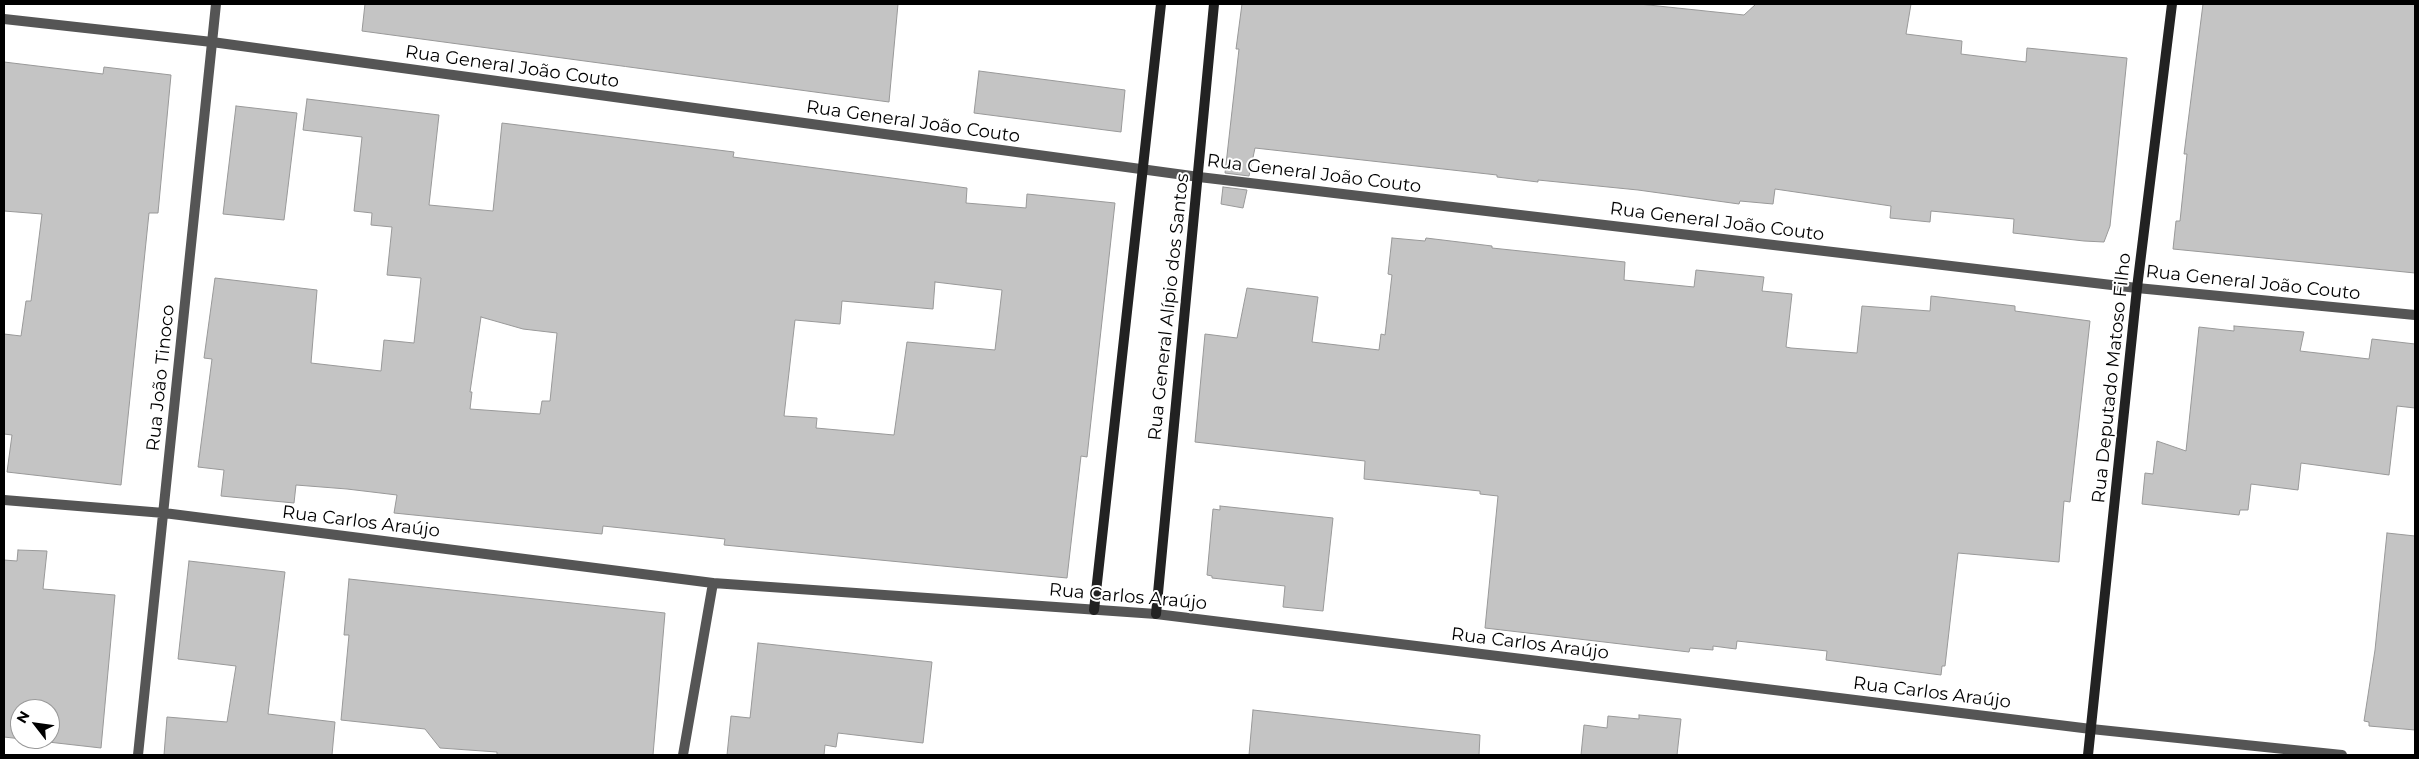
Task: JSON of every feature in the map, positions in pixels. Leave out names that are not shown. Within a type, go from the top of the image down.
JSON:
[{"type":"street","name":"Rua João Tinoco","points":[[138,755],[216,4]]},
{"type":"street","points":[[1094,610],[1161,4]]},
{"type":"street","name":"Rua General Alípio dos Santos","points":[[1156,614],[1214,4]]},
{"type":"street","name":"Rua Deputado Matoso Filho","points":[[2088,755],[2137,288],[2172,4]]},
{"type":"street","name":"Rua General João Couto","points":[[4,19],[212,42],[1199,177],[2137,288],[2415,315]]},
{"type":"street","name":"Rua Carlos Araújo","points":[[4,500],[164,513],[713,583],[1156,614],[2091,729],[2342,755]]},
{"type":"street","points":[[683,755],[713,583]]},
{"type":"building","points":[[365,4],[898,4],[889,102],[362,31]]},
{"type":"building","points":[[1242,4],[1639,4],[1744,15],[1756,4],[1911,4],[1906,34],[1962,41],[1961,54],[2026,62],[2027,48],[2127,58],[2110,226],[2104,242],[2084,241],[2013,233],[2014,219],[1931,211],[1930,222],[1890,218],[1891,206],[1775,189],[1773,204],[1740,201],[1739,204],[1638,190],[1538,180],[1538,182],[1497,177],[1497,175],[1255,148],[1249,176],[1225,173],[1239,49],[1236,49]]},
{"type":"building","points":[[2203,4],[2415,4],[2415,273],[2173,249],[2176,221],[2180,221],[2187,154],[2184,154]]},
{"type":"building","points":[[4,62],[103,74],[104,67],[171,75],[158,213],[149,213],[121,485],[7,472],[12,435],[4,434],[4,334],[21,336],[26,301],[31,301],[42,214],[4,211]]},
{"type":"building","points":[[979,71],[1125,90],[1121,132],[974,113]]},
{"type":"building","points":[[307,99],[439,115],[429,205],[493,211],[502,123],[734,152],[733,157],[967,188],[966,203],[1026,208],[1027,194],[1115,203],[1087,457],[1081,456],[1067,578],[724,545],[725,539],[603,526],[602,534],[394,513],[397,495],[347,489],[296,485],[294,503],[221,496],[224,470],[198,467],[212,359],[204,358],[215,278],[317,290],[311,363],[381,371],[384,340],[414,343],[421,278],[387,275],[392,227],[371,225],[372,213],[354,211],[362,137],[303,130]],"holes":[[[935,282],[1002,290],[995,350],[907,342],[894,435],[816,428],[817,418],[784,416],[795,320],[840,324],[842,301],[933,309]],[[481,317],[523,329],[557,333],[550,401],[542,401],[540,414],[470,409],[472,392],[470,392]]]},
{"type":"building","points":[[236,106],[297,113],[284,220],[223,214]]},
{"type":"building","points":[[1223,187],[1247,190],[1243,208],[1221,204]]},
{"type":"building","points":[[1392,238],[1425,241],[1426,238],[1492,246],[1492,248],[1625,262],[1624,280],[1694,287],[1696,270],[1764,277],[1762,291],[1792,294],[1786,347],[1791,348],[1857,353],[1862,306],[1930,311],[1931,296],[2015,306],[2015,311],[2090,321],[2070,502],[2064,501],[2059,562],[1958,553],[1945,666],[1942,666],[1941,675],[1826,660],[1827,651],[1737,641],[1736,649],[1713,646],[1713,650],[1690,648],[1689,652],[1485,628],[1498,496],[1480,494],[1480,491],[1364,479],[1365,461],[1195,442],[1205,334],[1237,338],[1247,288],[1318,297],[1312,342],[1379,350],[1381,334],[1385,335],[1392,275],[1388,274]]},
{"type":"building","points":[[2234,326],[2304,332],[2300,351],[2369,359],[2372,339],[2415,344],[2415,408],[2397,406],[2389,475],[2301,463],[2298,490],[2251,484],[2248,510],[2240,510],[2239,515],[2142,504],[2145,473],[2153,474],[2157,441],[2186,451],[2199,327],[2234,331]]},
{"type":"building","points":[[1220,506],[1333,518],[1323,611],[1283,607],[1285,586],[1212,578],[1212,576],[1207,575],[1213,509],[1220,510]]},
{"type":"building","points":[[2387,533],[2415,536],[2415,730],[2369,726],[2369,722],[2364,721],[2375,650]]},
{"type":"building","points":[[18,550],[47,551],[43,589],[115,595],[101,748],[60,743],[60,699],[10,699],[10,738],[4,737],[4,560],[17,561]]},
{"type":"building","points":[[189,561],[285,572],[268,714],[335,722],[332,755],[164,755],[167,717],[227,722],[236,666],[178,659]]},
{"type":"building","points":[[349,579],[665,613],[653,755],[497,755],[497,752],[440,748],[425,729],[341,720],[349,635],[344,635]]},
{"type":"building","points":[[758,643],[932,662],[923,743],[838,733],[836,747],[825,745],[824,755],[727,755],[731,716],[750,718]]},
{"type":"building","points":[[1253,710],[1480,735],[1479,755],[1249,755]]},
{"type":"building","points":[[1639,715],[1681,719],[1677,755],[1581,755],[1584,725],[1607,728],[1608,716],[1639,719]]}]
